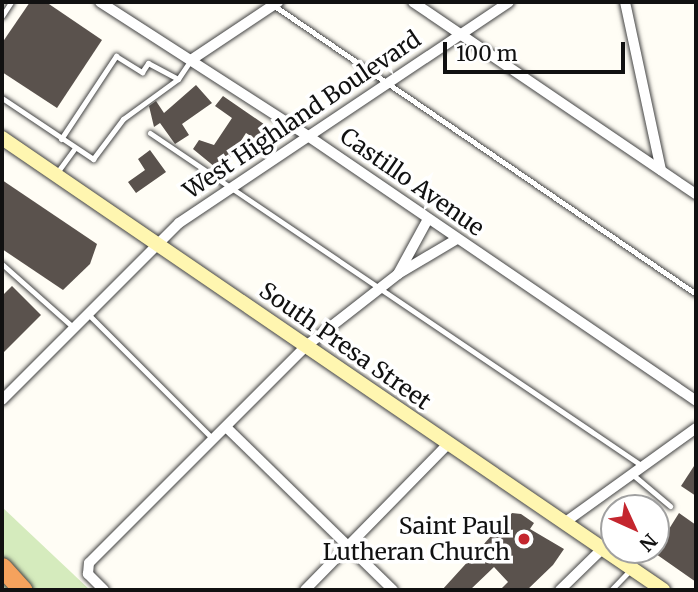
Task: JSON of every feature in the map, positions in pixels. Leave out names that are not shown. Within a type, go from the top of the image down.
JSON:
[{"type":"highway","points":[[2,567],[23,590]]},
{"type":"highway","points":[[2,581],[16,590]]},
{"type":"main road","name":"South Presa Street","points":[[3,140],[600,546]]},
{"type":"main road","name":"South Presa Street","points":[[624,564],[663,590]]},
{"type":"street","name":"Castillo Avenue","points":[[101,2],[309,136],[696,401]]},
{"type":"street","points":[[413,2],[696,194]]},
{"type":"street","name":"West Highland Boulevard","points":[[2,400],[156,243],[309,136],[509,2]]},
{"type":"street","points":[[625,2],[661,170]]},
{"type":"street","points":[[191,60],[275,3]]},
{"type":"street","points":[[398,274],[428,219]]},
{"type":"street","points":[[104,590],[88,574],[88,565],[306,346],[398,274],[457,239]]},
{"type":"street","points":[[226,427],[393,590]]},
{"type":"street","points":[[564,523],[640,465],[696,428]]},
{"type":"street","points":[[305,590],[448,444]]},
{"type":"street","points":[[561,590],[600,551]]},
{"type":"lane","points":[[2,16],[11,2]]},
{"type":"lane","points":[[275,3],[386,84],[696,294]]},
{"type":"lane","points":[[61,139],[116,56],[142,72],[148,63],[178,79]]},
{"type":"lane","points":[[2,98],[93,159],[123,119],[178,79],[191,60]]},
{"type":"lane","points":[[150,133],[640,465]]},
{"type":"lane","points":[[54,177],[75,148]]},
{"type":"lane","points":[[3,266],[73,327]]},
{"type":"lane","points":[[87,313],[214,439]]},
{"type":"lane","points":[[631,472],[656,494]]},
{"type":"lane","points":[[611,590],[631,569]]},
{"type":"green space","points":[[2,507],[90,590],[2,590]]},
{"type":"building","points":[[30,2],[46,2],[102,40],[57,108],[2,72],[2,43]]},
{"type":"building","points":[[196,85],[212,103],[182,124],[189,135],[175,144],[160,123],[154,127],[149,106],[156,101],[164,113]]},
{"type":"building","points":[[223,96],[271,129],[262,143],[246,133],[221,172],[193,149],[199,140],[214,145],[232,118],[215,106]]},
{"type":"building","points":[[150,150],[166,172],[136,193],[128,182],[145,170],[138,159]]},
{"type":"building","points":[[2,180],[97,244],[90,264],[63,290],[2,249]]},
{"type":"building","points":[[12,286],[41,315],[2,354],[2,296]]},
{"type":"building","points":[[696,463],[696,496],[681,486]]},
{"type":"building","points":[[512,513],[521,514],[534,523],[530,529],[564,549],[553,565],[527,590],[500,590],[508,582],[494,567],[470,590],[442,590]]},
{"type":"building","points":[[679,513],[696,525],[696,582],[670,564],[670,527]]},
{"type":"place","name":"Saint Paul Lutheran Church","points":[[524,539]]}]
